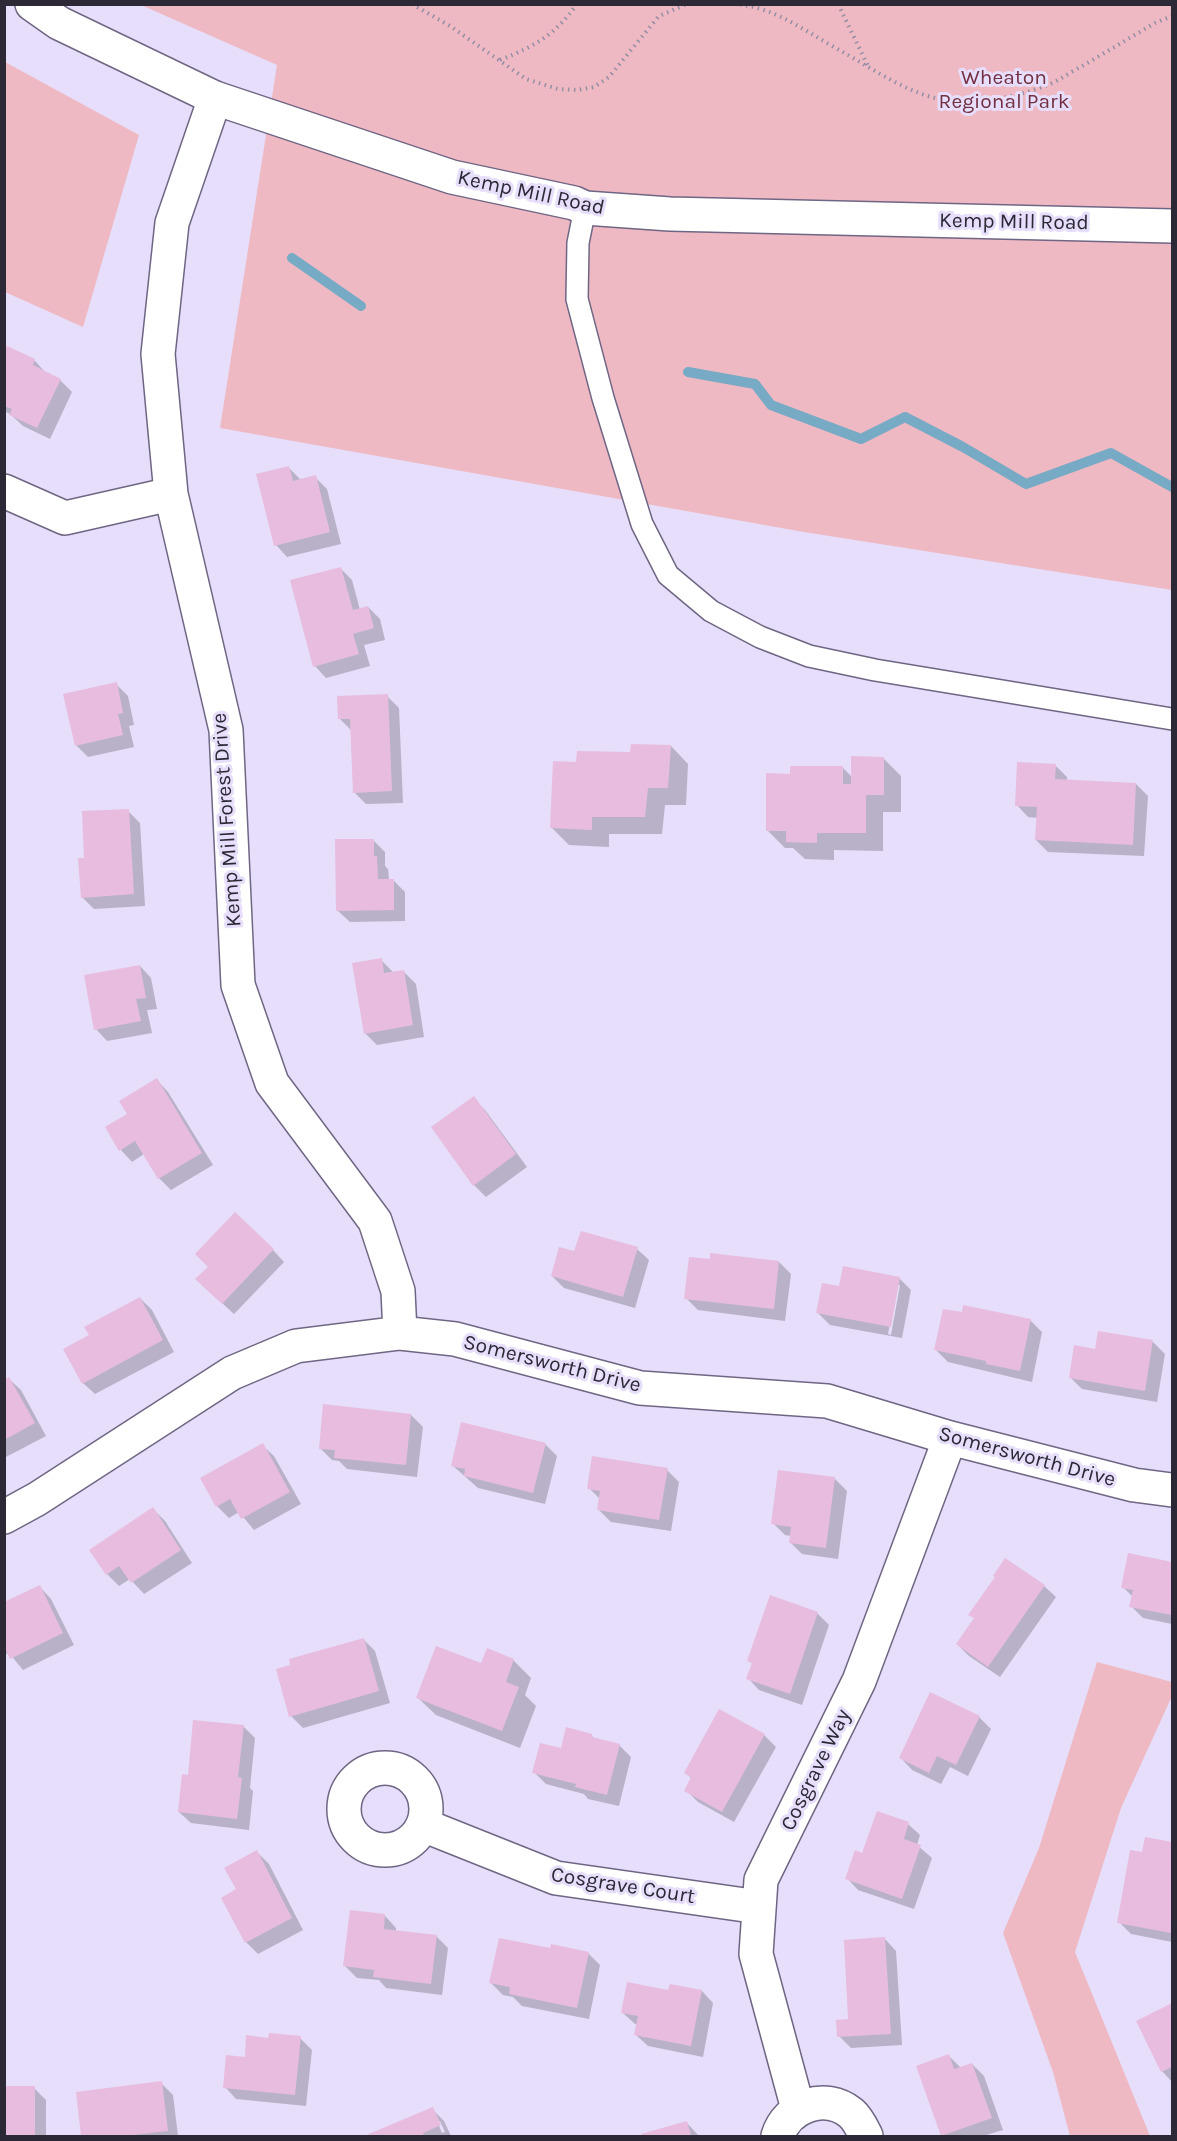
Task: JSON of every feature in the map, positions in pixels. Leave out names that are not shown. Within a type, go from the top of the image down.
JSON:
[{"type":"street","name":"Kemp Mill Road","points":[[32,4],[59,23],[215,98],[452,177],[585,208],[670,213],[1173,226]]},
{"type":"street","name":"Kemp Mill Forest Drive","points":[[215,98],[175,213],[170,235],[158,354],[171,494],[226,730],[238,984],[272,1083],[375,1221],[399,1292],[400,1333]]},
{"type":"street","points":[[4,491],[65,518],[171,494]]},
{"type":"street","name":"Somersworth Drive","points":[[4,1517],[37,1499],[232,1373],[296,1346],[400,1333],[455,1339],[640,1388],[827,1401],[950,1438],[1134,1485],[1173,1490]]},
{"type":"street","name":"Cosgrave Way","points":[[798,2109],[756,1954],[761,1880],[859,1681],[950,1438]]},
{"type":"street","name":"Cosgrave Court","points":[[423,1825],[556,1878],[759,1907]]},
{"type":"street","points":[[778,2136],[786,2120],[798,2109],[811,2104],[826,2103],[840,2106],[852,2113],[866,2136]]},
{"type":"lane","points":[[585,208],[578,243],[577,299],[603,398],[642,524],[668,575],[711,611],[760,638],[808,656],[875,670],[1173,719]]},
{"type":"path","points":[[412,4],[450,26],[526,79],[558,89],[577,90],[594,87],[609,77],[659,16],[687,4]]},
{"type":"path","points":[[500,60],[534,47],[564,22],[576,4]]},
{"type":"path","points":[[734,4],[754,6],[787,19],[906,88],[933,98],[959,101],[991,100],[1050,84],[1155,23],[1173,16]]},
{"type":"path","points":[[838,4],[868,66]]},
{"type":"green space","name":"Wheaton Regional Park","points":[[141,5],[1172,5],[1172,590],[804,532],[220,428],[277,65]]},
{"type":"green space","points":[[5,62],[139,135],[83,327],[5,292]]},
{"type":"green space","points":[[1097,1662],[1172,1682],[1172,1696],[1121,1808],[1075,1952],[1150,2136],[1070,2136],[1053,2072],[1003,1933],[1039,1848]]},
{"type":"building","points":[[7,346],[35,359],[33,365],[61,379],[37,428],[9,415],[12,409],[4,406],[4,352]]},
{"type":"building","points":[[289,466],[293,481],[316,475],[330,532],[274,546],[256,474]]},
{"type":"building","points":[[341,567],[353,610],[368,606],[374,628],[353,634],[359,654],[313,667],[290,580]]},
{"type":"building","points":[[117,682],[123,713],[118,714],[123,735],[75,746],[63,694]]},
{"type":"building","points":[[388,694],[392,791],[353,793],[350,719],[338,719],[337,696]]},
{"type":"building","points":[[631,744],[671,745],[668,788],[648,788],[645,817],[592,817],[592,830],[550,828],[553,761],[576,762],[577,751],[630,752]]},
{"type":"building","points":[[851,756],[884,757],[884,795],[866,795],[866,833],[817,833],[817,843],[786,842],[786,831],[766,831],[766,773],[790,774],[790,766],[843,766],[843,784],[851,784]]},
{"type":"building","points":[[1017,762],[1056,764],[1055,779],[1136,783],[1133,845],[1035,840],[1037,807],[1015,806]]},
{"type":"building","points":[[129,809],[134,894],[81,898],[78,858],[84,858],[82,811]]},
{"type":"building","points":[[335,839],[374,839],[378,879],[394,879],[394,910],[336,911]]},
{"type":"building","points":[[382,958],[384,973],[404,970],[413,1025],[364,1034],[352,963]]},
{"type":"building","points":[[140,965],[146,998],[136,999],[141,1021],[94,1030],[84,975]]},
{"type":"building","points":[[157,1078],[202,1153],[158,1179],[135,1141],[119,1151],[105,1127],[127,1114],[119,1101]]},
{"type":"building","points":[[474,1096],[516,1154],[473,1186],[431,1127]]},
{"type":"building","points":[[235,1212],[274,1249],[222,1304],[195,1279],[208,1267],[195,1254]]},
{"type":"building","points":[[581,1231],[638,1247],[623,1297],[551,1276],[559,1247],[574,1251]]},
{"type":"building","points":[[710,1253],[779,1261],[774,1309],[684,1299],[689,1257],[710,1259]]},
{"type":"building","points":[[843,1266],[900,1277],[891,1327],[816,1313],[822,1283],[839,1286]]},
{"type":"building","points":[[140,1297],[163,1340],[82,1384],[63,1349],[89,1335],[84,1327]]},
{"type":"building","points":[[963,1305],[1031,1319],[1020,1371],[934,1350],[943,1309],[962,1312]]},
{"type":"building","points":[[1098,1331],[1153,1340],[1145,1391],[1069,1378],[1074,1345],[1095,1349]]},
{"type":"building","points":[[9,1377],[35,1423],[4,1440],[4,1380]]},
{"type":"building","points":[[323,1404],[411,1414],[406,1465],[334,1458],[335,1450],[319,1449]]},
{"type":"building","points":[[461,1422],[546,1443],[533,1493],[464,1476],[465,1469],[451,1466]]},
{"type":"building","points":[[263,1443],[290,1492],[241,1519],[230,1499],[216,1507],[200,1478]]},
{"type":"building","points":[[592,1456],[668,1468],[659,1520],[597,1510],[600,1491],[587,1489]]},
{"type":"building","points":[[778,1470],[835,1477],[826,1548],[789,1543],[791,1527],[771,1524]]},
{"type":"building","points":[[153,1507],[181,1550],[131,1583],[119,1566],[106,1575],[89,1550]]},
{"type":"building","points":[[1128,1553],[1172,1562],[1172,1615],[1129,1607],[1133,1590],[1121,1588]]},
{"type":"building","points":[[1005,1558],[1045,1585],[988,1667],[956,1644],[974,1618],[968,1615],[995,1577],[993,1576]]},
{"type":"building","points":[[40,1585],[63,1633],[10,1659],[4,1646],[4,1602]]},
{"type":"building","points":[[770,1595],[818,1612],[790,1694],[746,1679],[752,1663],[747,1661]]},
{"type":"building","points":[[364,1638],[379,1691],[289,1717],[276,1669],[290,1665],[289,1659]]},
{"type":"building","points":[[436,1646],[481,1663],[487,1648],[514,1659],[506,1682],[519,1687],[502,1731],[416,1698]]},
{"type":"building","points":[[930,1692],[980,1716],[956,1765],[937,1756],[929,1773],[899,1758]]},
{"type":"building","points":[[719,1709],[765,1734],[722,1812],[684,1791],[691,1777],[684,1773]]},
{"type":"building","points":[[193,1720],[244,1725],[238,1777],[242,1778],[237,1819],[178,1812],[182,1774],[188,1775]]},
{"type":"building","points":[[566,1727],[620,1744],[607,1795],[575,1787],[576,1784],[532,1773],[540,1743],[561,1748]]},
{"type":"building","points":[[877,1811],[909,1822],[904,1839],[921,1845],[902,1899],[845,1879],[855,1850],[862,1853]]},
{"type":"building","points":[[1145,1837],[1172,1842],[1171,1933],[1117,1923],[1130,1850],[1142,1852]]},
{"type":"building","points":[[257,1850],[292,1918],[245,1943],[221,1898],[236,1889],[224,1868]]},
{"type":"building","points":[[350,1910],[385,1914],[384,1929],[437,1935],[431,1984],[373,1977],[374,1970],[343,1966]]},
{"type":"building","points":[[885,1937],[891,2034],[837,2037],[836,2020],[848,2019],[844,1940]]},
{"type":"building","points":[[499,1938],[550,1948],[551,1944],[589,1952],[577,2008],[509,1994],[510,1987],[489,1983]]},
{"type":"building","points":[[627,1982],[668,1990],[670,1984],[702,1990],[691,2046],[634,2035],[638,2016],[621,2013]]},
{"type":"building","points":[[1172,2003],[1172,2067],[1161,2072],[1136,2021]]},
{"type":"building","points":[[269,2033],[301,2036],[295,2095],[223,2088],[226,2055],[245,2057],[246,2035],[268,2038]]},
{"type":"building","points":[[949,2054],[954,2069],[972,2063],[992,2118],[941,2136],[916,2066]]},
{"type":"building","points":[[162,2081],[168,2131],[124,2136],[81,2136],[76,2092]]},
{"type":"building","points":[[4,2086],[35,2086],[35,2136],[4,2136]]},
{"type":"building","points":[[433,2107],[441,2125],[423,2133],[424,2136],[364,2136]]},
{"type":"building","points":[[687,2121],[691,2136],[641,2136],[641,2134]]},
{"type":"waterway","points":[[292,258],[361,306]]},
{"type":"waterway","points":[[688,372],[755,384],[771,405],[861,439],[905,417],[963,447],[1026,484],[1111,453],[1172,487]]}]
